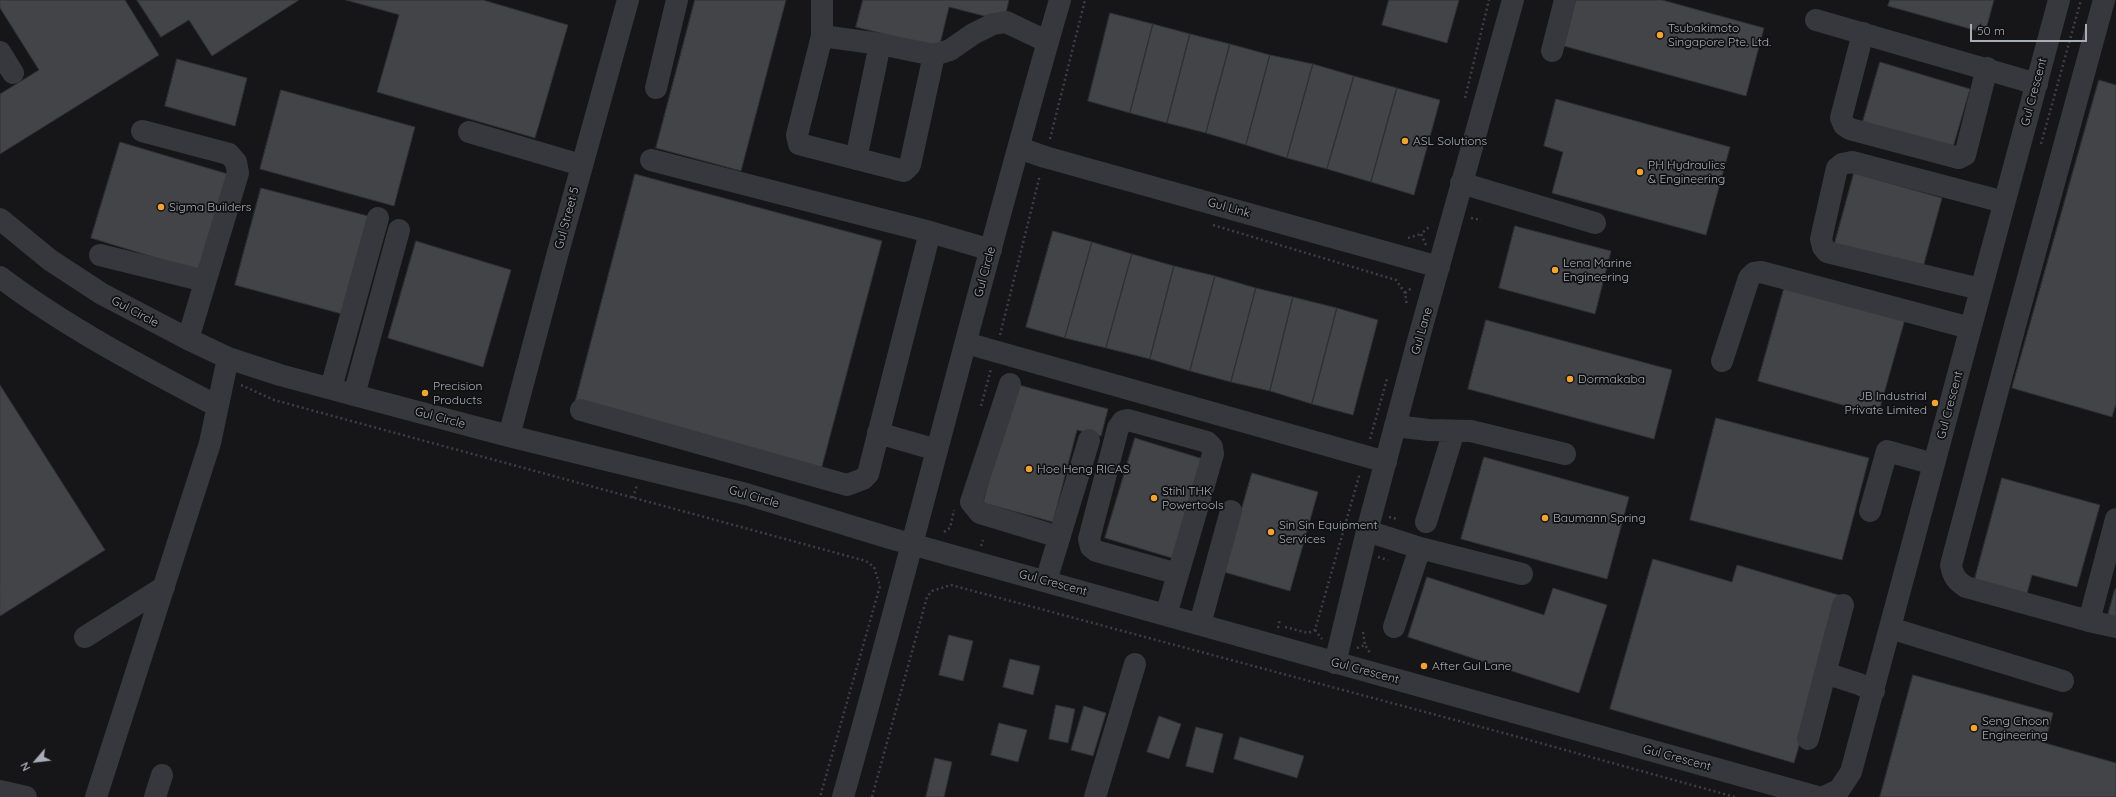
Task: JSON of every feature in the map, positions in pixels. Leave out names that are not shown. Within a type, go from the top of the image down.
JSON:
[{"type":"street","name":"Gul Street 5","points":[[509,436],[581,165],[628,0]]},
{"type":"street","points":[[656,88],[677,0]]},
{"type":"street","points":[[822,0],[822,36],[797,135],[799,144],[904,171],[910,165],[934,55]]},
{"type":"street","name":"Gul Circle","points":[[843,797],[1060,0]]},
{"type":"street","name":"Gul Lane","points":[[1337,654],[1367,531],[1395,426],[1461,183],[1482,117],[1513,0]]},
{"type":"street","points":[[1552,50],[1565,0]]},
{"type":"street","name":"Gul Crescent","points":[[1824,797],[1839,790],[1847,780],[1874,691],[1980,289],[2059,0]]},
{"type":"street","points":[[2104,0],[1951,565],[1952,574],[1957,581],[1966,587],[2116,627]]},
{"type":"street","points":[[1816,20],[1987,68],[2037,84]]},
{"type":"street","points":[[822,36],[880,44],[934,55],[950,50],[973,34],[993,24],[1006,22],[1048,42]]},
{"type":"street","points":[[1863,33],[1841,118],[1844,125],[1850,129],[1959,158],[1965,155],[1987,68]]},
{"type":"street","points":[[856,159],[880,44]]},
{"type":"street","points":[[0,52],[13,73]]},
{"type":"street","points":[[142,131],[229,154],[236,162],[238,173],[188,339]]},
{"type":"street","points":[[469,132],[581,165]]},
{"type":"street","name":"Gul Link","points":[[1019,148],[1045,157],[1439,267]]},
{"type":"street","points":[[651,160],[930,232],[991,250]]},
{"type":"street","points":[[1980,289],[1827,252],[1821,239],[1837,168],[1842,164],[1852,162],[2004,202]]},
{"type":"street","points":[[1461,183],[1595,223]]},
{"type":"street","points":[[332,388],[378,218]]},
{"type":"street","name":"Gul Circle","points":[[0,219],[50,260],[102,294],[188,339],[226,367],[332,388],[509,436],[746,494],[912,544]]},
{"type":"street","points":[[354,395],[399,230]]},
{"type":"street","points":[[581,410],[847,485],[863,479],[868,474],[930,232]]},
{"type":"street","points":[[100,255],[205,281]]},
{"type":"street","points":[[1722,361],[1748,278],[1754,273],[1760,272],[1970,328]]},
{"type":"street","points":[[0,276],[32,301],[162,377],[217,406]]},
{"type":"street","points":[[966,343],[1386,462]]},
{"type":"street","points":[[96,797],[210,443],[226,367]]},
{"type":"street","points":[[1010,384],[971,502],[980,513],[1059,537]]},
{"type":"street","points":[[1166,615],[1178,574],[1213,454],[1212,447],[1208,442],[1128,420],[1123,421],[1118,428],[1089,539],[1089,544],[1096,552],[1178,574]]},
{"type":"street","points":[[1395,426],[1429,430],[1471,431],[1565,454]]},
{"type":"street","points":[[1426,522],[1454,431]]},
{"type":"street","points":[[878,433],[937,450]]},
{"type":"street","points":[[1046,581],[1089,440]]},
{"type":"street","points":[[1870,511],[1887,451],[1934,464]]},
{"type":"street","points":[[1200,624],[1231,511]]},
{"type":"street","points":[[2089,621],[2116,518]]},
{"type":"street","points":[[1367,531],[1420,548],[1522,574]]},
{"type":"street","name":"Gul Crescent","points":[[912,544],[1200,624],[1337,654],[1765,789],[1818,797]]},
{"type":"street","points":[[1394,627],[1420,548]]},
{"type":"street","points":[[85,637],[164,587]]},
{"type":"street","points":[[1808,739],[1843,605]]},
{"type":"street","points":[[1890,628],[2063,681]]},
{"type":"street","points":[[1095,797],[1135,664]]},
{"type":"street","points":[[1825,673],[1859,684],[1874,691]]},
{"type":"street","points":[[155,797],[162,775]]},
{"type":"street","points":[[0,791],[26,797]]},
{"type":"path","points":[[980,413],[1086,0]]},
{"type":"path","points":[[226,367],[274,400],[866,561],[874,567],[880,586],[820,797]]},
{"type":"path","points":[[944,532],[950,528],[956,505]]},
{"type":"path","points":[[872,797],[927,597],[932,591],[951,585],[1503,732],[1735,797]]},
{"type":"path","points":[[1315,630],[1321,639],[1337,654],[1365,645],[1370,653],[1375,655]]},
{"type":"building","points":[[0,0],[125,0],[159,55],[0,154],[0,94],[39,70],[0,8]]},
{"type":"building","points":[[137,0],[299,0],[212,56],[189,20],[161,37]]},
{"type":"building","points":[[346,0],[483,0],[568,25],[535,138],[377,92],[399,15]]},
{"type":"building","points":[[695,0],[786,0],[741,171],[656,148]]},
{"type":"building","points":[[863,0],[1009,0],[1004,21],[949,7],[939,48],[856,27]]},
{"type":"building","points":[[1389,0],[1459,0],[1447,43],[1382,25]]},
{"type":"building","points":[[1576,0],[1662,0],[1764,28],[1746,96],[1564,46]]},
{"type":"building","points":[[1890,0],[1994,0],[1985,33],[1888,6]]},
{"type":"building","points":[[1110,13],[1153,24],[1130,113],[1088,101]]},
{"type":"building","points":[[1153,24],[1190,34],[1167,123],[1130,113]]},
{"type":"building","points":[[1190,34],[1230,44],[1206,133],[1167,123]]},
{"type":"building","points":[[1230,44],[1270,55],[1246,145],[1206,133]]},
{"type":"building","points":[[1270,55],[1313,64],[1287,158],[1246,145]]},
{"type":"building","points":[[177,59],[247,78],[235,126],[165,106]]},
{"type":"building","points":[[1880,62],[1970,89],[1951,154],[1861,128]]},
{"type":"building","points":[[1313,64],[1354,76],[1327,169],[1287,158]]},
{"type":"building","points":[[1354,76],[1397,88],[1371,182],[1327,169]]},
{"type":"building","points":[[2099,80],[2116,85],[2116,404],[2112,417],[2012,388]]},
{"type":"building","name":"ASL Solutions","points":[[1397,88],[1440,100],[1414,195],[1371,182]]},
{"type":"building","points":[[281,90],[415,127],[394,206],[260,169]]},
{"type":"building","name":"PH Hydraulics & Engineering","points":[[1556,99],[1730,147],[1706,235],[1552,193],[1563,152],[1544,146]]},
{"type":"building","name":"Sigma Builders","points":[[120,142],[231,175],[202,272],[91,238]]},
{"type":"building","points":[[1854,173],[1942,198],[1922,271],[1834,246]]},
{"type":"building","points":[[635,174],[882,241],[821,470],[575,403]]},
{"type":"building","points":[[261,188],[368,216],[342,314],[235,285]]},
{"type":"building","name":"Lena Marine Engineering","points":[[1515,226],[1611,251],[1595,314],[1499,288]]},
{"type":"building","points":[[1053,231],[1092,242],[1065,338],[1026,327]]},
{"type":"building","points":[[416,241],[511,270],[483,367],[388,338]]},
{"type":"building","points":[[1092,242],[1132,254],[1106,348],[1065,338]]},
{"type":"building","points":[[1132,254],[1174,266],[1150,359],[1106,348]]},
{"type":"building","points":[[1174,266],[1215,276],[1190,371],[1150,359]]},
{"type":"building","points":[[1215,276],[1256,288],[1231,382],[1190,371]]},
{"type":"building","points":[[1785,285],[1905,319],[1878,415],[1758,381]]},
{"type":"building","points":[[1256,288],[1293,297],[1270,391],[1231,382]]},
{"type":"building","points":[[1293,297],[1337,308],[1312,404],[1270,391]]},
{"type":"building","points":[[1337,308],[1378,320],[1353,415],[1312,404]]},
{"type":"building","name":"Dormakaba","points":[[1486,320],[1672,370],[1654,439],[1468,389]]},
{"type":"building","name":"Hoe Heng RICAS","points":[[1015,384],[1108,409],[1101,436],[1077,430],[1053,522],[983,503]]},
{"type":"building","points":[[0,385],[105,550],[0,616]]},
{"type":"building","points":[[1716,418],[1869,458],[1842,560],[1690,520]]},
{"type":"building","name":"Stihl THK Powertools","points":[[1135,438],[1203,459],[1172,558],[1105,538]]},
{"type":"building","name":"Baumann Spring","points":[[1484,457],[1629,497],[1607,579],[1461,539]]},
{"type":"building","name":"Sin Sin Equipment Services","points":[[1252,473],[1318,492],[1290,591],[1224,572]]},
{"type":"building","points":[[2002,478],[2100,505],[2077,587],[2032,575],[2026,597],[1974,582]]},
{"type":"building","points":[[1653,559],[1732,582],[1737,565],[1842,596],[1794,763],[1610,709]]},
{"type":"building","points":[[1427,577],[1544,615],[1553,588],[1607,605],[1579,693],[1408,637]]},
{"type":"building","points":[[2116,589],[2116,618],[2108,615]]},
{"type":"building","points":[[949,635],[973,641],[963,681],[939,675]]},
{"type":"building","points":[[1010,659],[1040,666],[1033,695],[1003,687]]},
{"type":"building","name":"Seng Choon Engineering","points":[[1913,675],[2053,713],[2045,743],[2116,763],[2116,797],[1880,797]]},
{"type":"building","points":[[1056,705],[1075,709],[1068,743],[1049,739]]},
{"type":"building","points":[[1084,706],[1106,713],[1093,756],[1071,750]]},
{"type":"building","points":[[1159,716],[1181,724],[1169,759],[1147,752]]},
{"type":"building","points":[[999,723],[1027,730],[1018,762],[991,755]]},
{"type":"building","points":[[1196,727],[1223,734],[1213,773],[1186,766]]},
{"type":"building","points":[[1240,737],[1304,756],[1297,778],[1234,759]]},
{"type":"building","points":[[935,758],[952,762],[944,797],[926,797]]},
{"type":"place","name":"Tsubakimoto Singapore Pte. Ltd.","points":[[1660,35]]},
{"type":"place","name":"ASL Solutions","points":[[1405,141]]},
{"type":"place","name":"PH Hydraulics & Engineering","points":[[1640,172]]},
{"type":"place","name":"Sigma Builders","points":[[161,207]]},
{"type":"place","name":"Lena Marine Engineering","points":[[1555,270]]},
{"type":"place","name":"Dormakaba","points":[[1570,379]]},
{"type":"place","name":"Precision Products","points":[[425,393]]},
{"type":"place","name":"JB Industrial Private Limited","points":[[1935,403]]},
{"type":"place","name":"Hoe Heng RICAS","points":[[1029,469]]},
{"type":"place","name":"Stihl THK Powertools","points":[[1154,498]]},
{"type":"place","name":"Baumann Spring","points":[[1545,518]]},
{"type":"place","name":"Sin Sin Equipment Services","points":[[1271,532]]},
{"type":"place","name":"After Gul Lane","points":[[1424,666]]},
{"type":"place","name":"Seng Choon Engineering","points":[[1974,728]]}]
